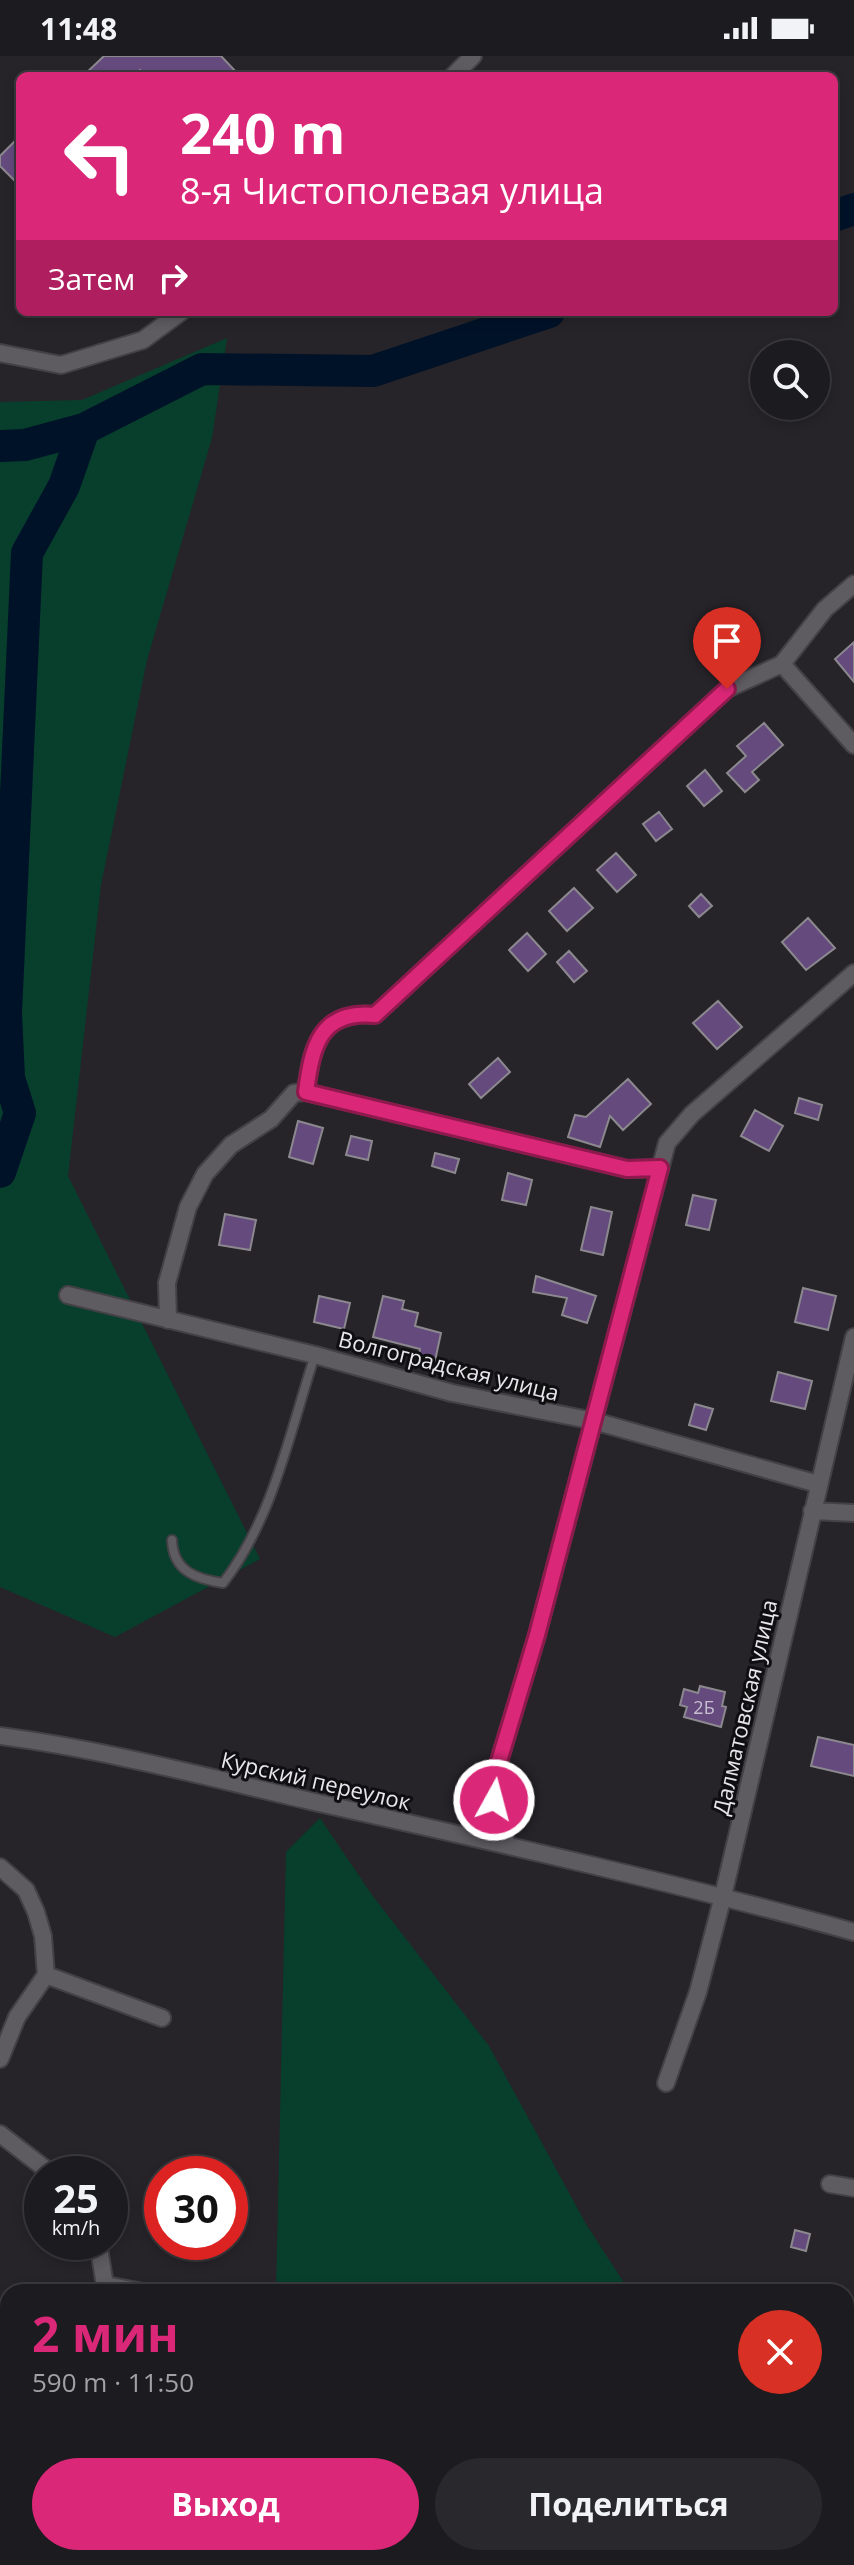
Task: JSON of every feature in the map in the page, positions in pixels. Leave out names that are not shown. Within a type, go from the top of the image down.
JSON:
[{"type":"street","points":[[457,72],[473,56]]},
{"type":"street","points":[[0,353],[61,365],[143,340],[176,316]]},
{"type":"street","points":[[306,1092],[311,1053],[322,1033],[354,1013],[375,1015],[727,689],[782,664],[825,609],[854,584]]},
{"type":"street","points":[[782,664],[854,745]]},
{"type":"street","points":[[507,1845],[494,1800],[494,1778],[537,1635],[667,1143],[678,1128],[854,973]]},
{"type":"street","points":[[168,1320],[167,1283],[188,1207],[205,1174],[231,1145],[271,1119],[294,1093],[306,1092],[627,1169],[660,1168]]},
{"type":"street","name":"Волгоградская улица","points":[[68,1295],[315,1355],[452,1393],[594,1421],[818,1484]]},
{"type":"street","name":"Далматовская улица","points":[[666,2083],[698,1992],[723,1896],[854,1337]]},
{"type":"street","points":[[812,1511],[854,1513]]},
{"type":"street","name":"Курский переулок","points":[[0,1736],[74,1748],[507,1845],[723,1896],[854,1932]]},
{"type":"street","points":[[0,1867],[26,1890],[36,1912],[43,1936],[46,1975],[17,2017],[0,2059]]},
{"type":"street","points":[[46,1975],[162,2018]]},
{"type":"street","points":[[0,2134],[29,2156]]},
{"type":"street","points":[[830,2184],[854,2188]]},
{"type":"street","points":[[101,2260],[105,2284]]},
{"type":"lane","points":[[172,1540],[172,1553],[181,1567],[198,1579],[223,1583],[244,1555],[274,1484],[315,1355]]},
{"type":"green space","points":[[227,338],[212,438],[147,660],[101,885],[68,1176],[260,1559],[115,1637],[0,1587],[0,402],[82,400]]},
{"type":"green space","points":[[320,1818],[372,1895],[489,2046],[586,2224],[625,2284],[276,2284],[286,1852]]},
{"type":"building","points":[[104,56],[221,56],[236,72],[140,70],[87,72]]},
{"type":"building","points":[[16,140],[16,182],[0,166],[0,156]]},
{"type":"building","points":[[854,642],[854,682],[835,659]]},
{"type":"building","points":[[764,723],[783,745],[752,772],[759,780],[745,792],[727,773],[746,756],[737,746]]},
{"type":"building","points":[[705,770],[722,791],[704,806],[687,786]]},
{"type":"building","points":[[659,812],[672,829],[656,841],[643,824]]},
{"type":"building","points":[[616,853],[636,875],[617,892],[597,870]]},
{"type":"building","points":[[574,888],[593,908],[567,931],[549,911]]},
{"type":"building","points":[[701,894],[712,906],[699,917],[689,906]]},
{"type":"building","points":[[808,918],[835,948],[806,970],[782,942]]},
{"type":"building","points":[[527,933],[546,954],[528,971],[509,950]]},
{"type":"building","points":[[569,951],[587,971],[574,982],[557,962]]},
{"type":"building","points":[[718,1001],[742,1027],[717,1049],[693,1023]]},
{"type":"building","points":[[498,1058],[510,1072],[481,1098],[469,1084]]},
{"type":"building","points":[[628,1079],[651,1104],[623,1130],[610,1116],[600,1147],[568,1137],[575,1115],[586,1117]]},
{"type":"building","points":[[799,1098],[822,1105],[818,1120],[795,1113]]},
{"type":"building","points":[[755,1110],[783,1126],[769,1151],[741,1136]]},
{"type":"building","points":[[298,1121],[323,1128],[313,1164],[289,1157]]},
{"type":"building","points":[[351,1136],[372,1141],[368,1160],[346,1155]]},
{"type":"building","points":[[435,1153],[459,1159],[455,1173],[432,1166]]},
{"type":"building","points":[[508,1173],[532,1180],[526,1205],[502,1200]]},
{"type":"building","points":[[693,1195],[716,1200],[709,1230],[686,1225]]},
{"type":"building","points":[[591,1207],[612,1212],[603,1255],[581,1250]]},
{"type":"building","points":[[225,1214],[256,1220],[250,1250],[219,1245]]},
{"type":"building","points":[[536,1276],[596,1296],[587,1323],[562,1315],[567,1298],[533,1292]]},
{"type":"building","points":[[803,1288],[836,1296],[828,1330],[795,1322]]},
{"type":"building","points":[[319,1296],[350,1303],[344,1329],[314,1322]]},
{"type":"building","points":[[383,1296],[404,1301],[402,1309],[418,1313],[415,1326],[441,1333],[435,1361],[418,1357],[420,1349],[373,1337]]},
{"type":"building","points":[[778,1372],[812,1381],[805,1409],[771,1401]]},
{"type":"building","points":[[695,1404],[713,1409],[706,1430],[689,1425]]},
{"type":"building","points":[[700,1686],[725,1692],[722,1706],[726,1707],[721,1727],[684,1717],[687,1707],[680,1705],[684,1689],[698,1693]]},
{"type":"building","points":[[818,1737],[854,1745],[854,1776],[811,1766]]},
{"type":"building","points":[[795,2230],[810,2234],[806,2251],[791,2247]]},
{"type":"waterway","points":[[838,215],[854,209]]},
{"type":"waterway","points":[[0,446],[25,445],[84,429],[202,369],[373,371],[537,316]]},
{"type":"waterway","points":[[0,1172],[20,1113],[9,1078],[6,1013],[27,553],[64,486],[84,429]]},
{"type":"route","points":[[494,1800],[494,1778],[537,1635],[660,1168],[643,1171],[627,1169],[306,1092],[311,1053],[322,1033],[338,1020],[354,1013],[375,1015],[727,689]]}]
